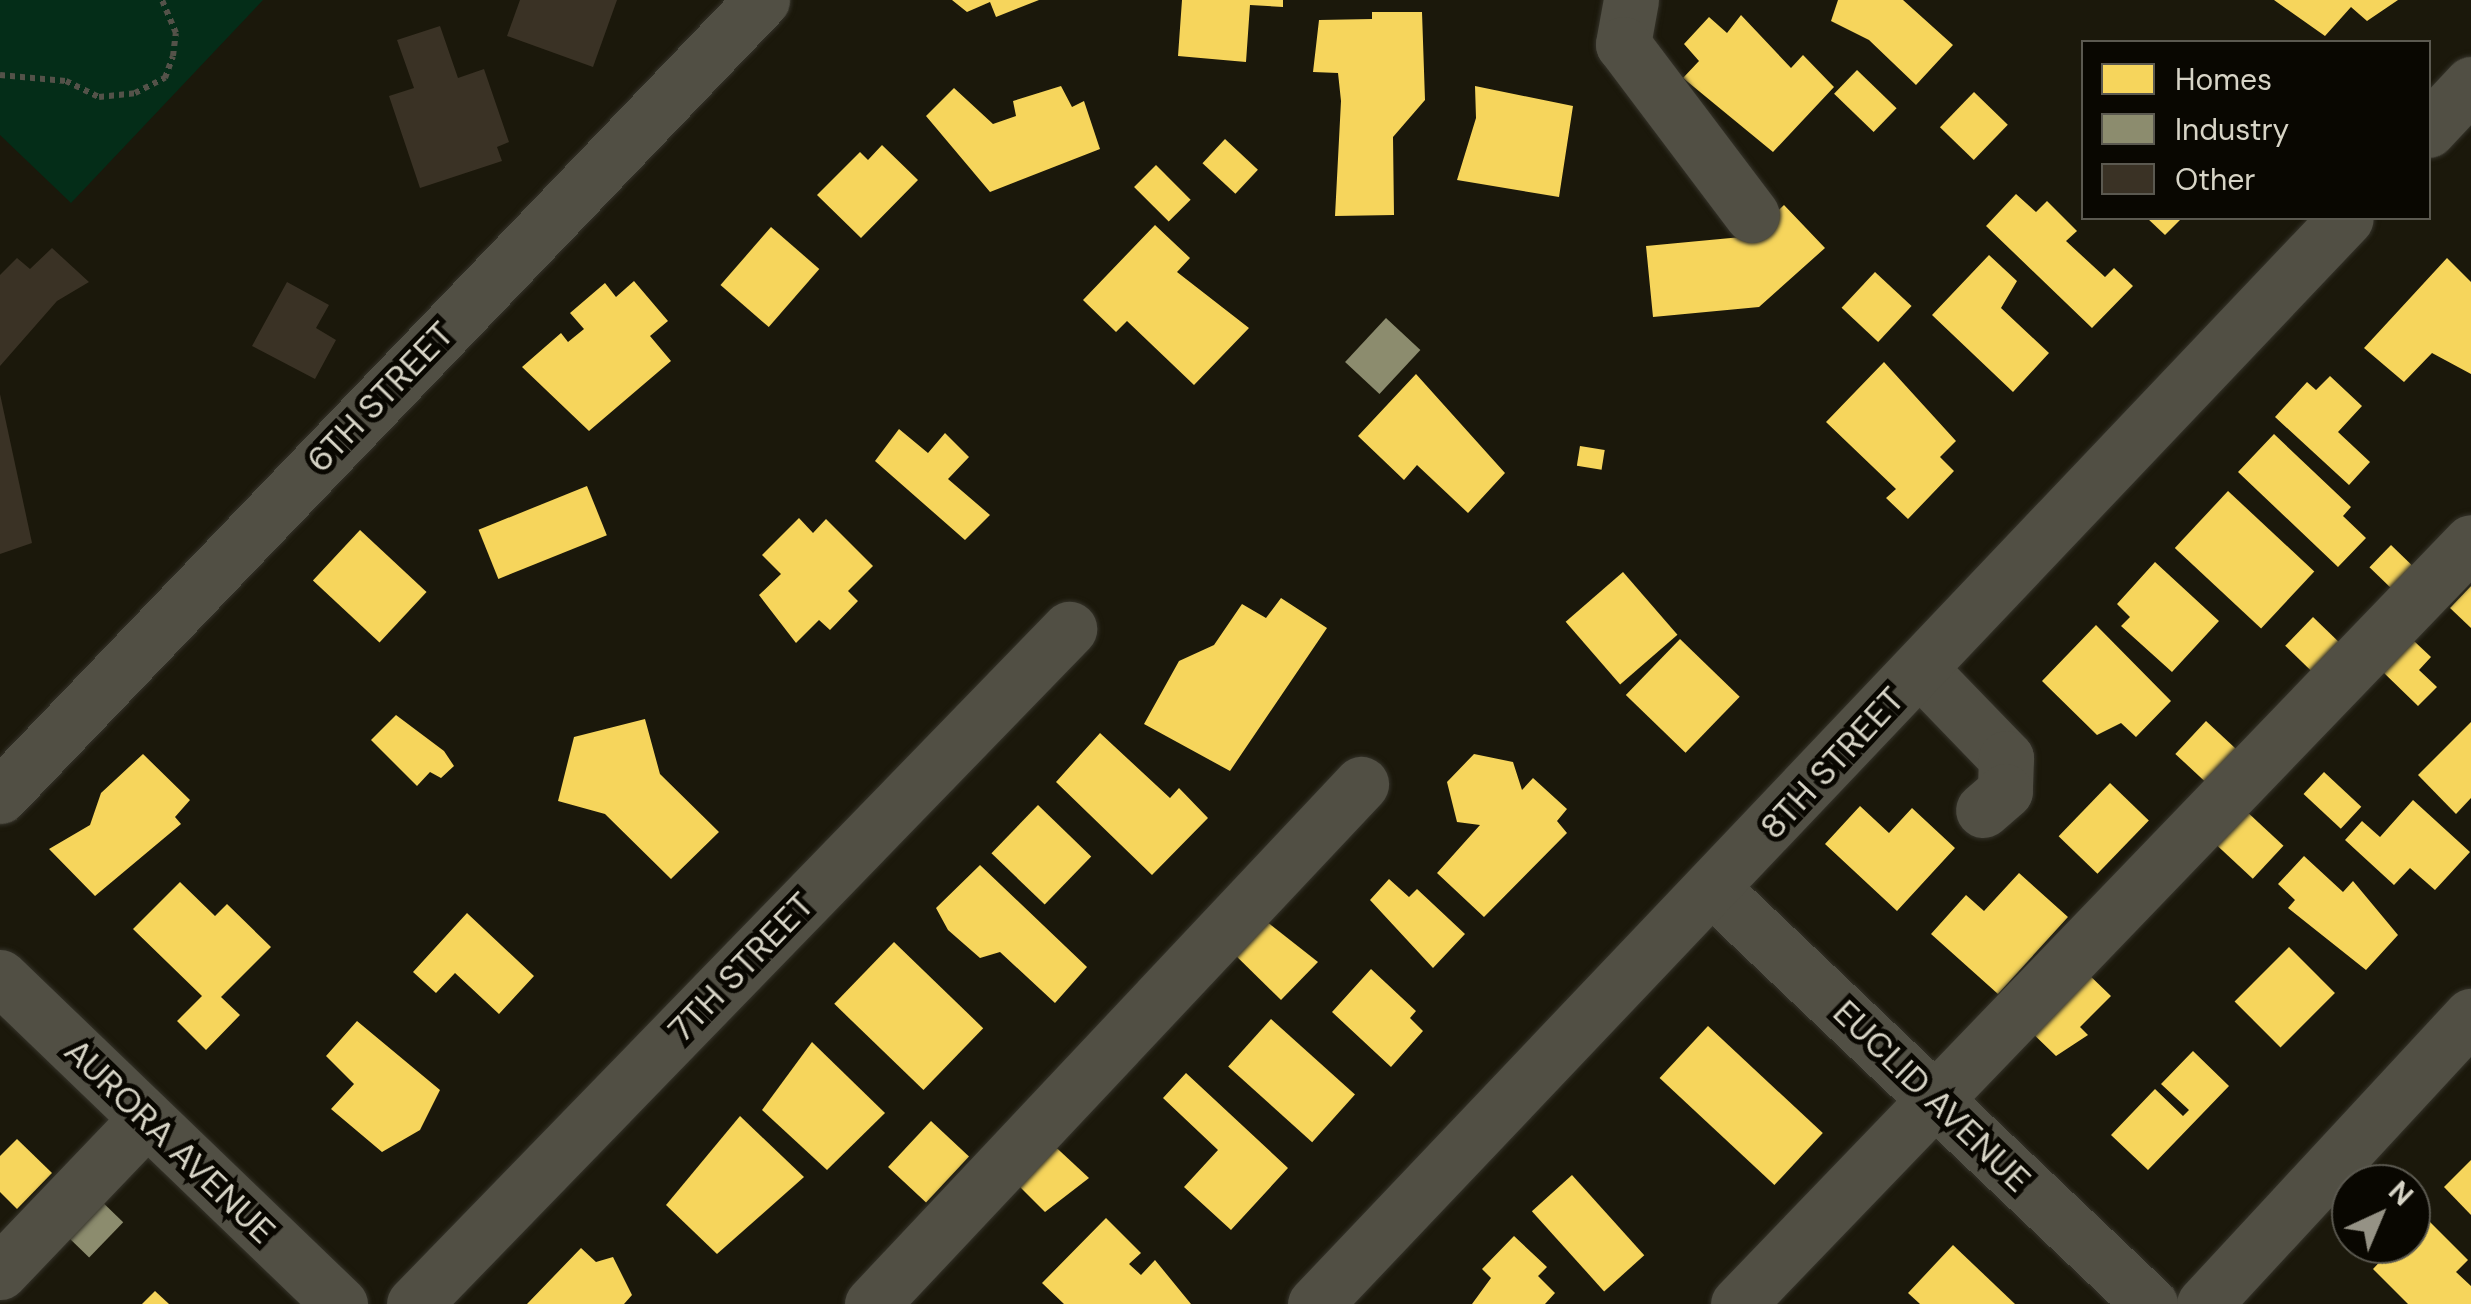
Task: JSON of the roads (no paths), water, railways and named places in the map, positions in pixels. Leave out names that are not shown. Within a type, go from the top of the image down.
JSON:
[{"type":"street","name":"6TH STREET","points":[[0,796],[762,0]]},
{"type":"street","points":[[1631,0],[1624,44],[1752,214]]},
{"type":"street","points":[[2431,127],[2471,84]]},
{"type":"street","name":"8TH STREET","points":[[1315,1304],[2344,220]]},
{"type":"street","points":[[1738,1304],[1932,1097],[2471,542]]},
{"type":"street","name":"7TH STREET","points":[[414,1304],[1069,630]]},
{"type":"street","points":[[1920,669],[2006,758],[2005,790],[1983,810]]},
{"type":"street","points":[[872,1304],[1361,784]]},
{"type":"street","name":"EUCLID AVENUE","points":[[1713,889],[2150,1304]]},
{"type":"street","name":"AURORA AVENUE","points":[[0,977],[340,1304]]},
{"type":"street","points":[[2204,1304],[2471,1016]]},
{"type":"street","points":[[0,1272],[146,1119]]}]
